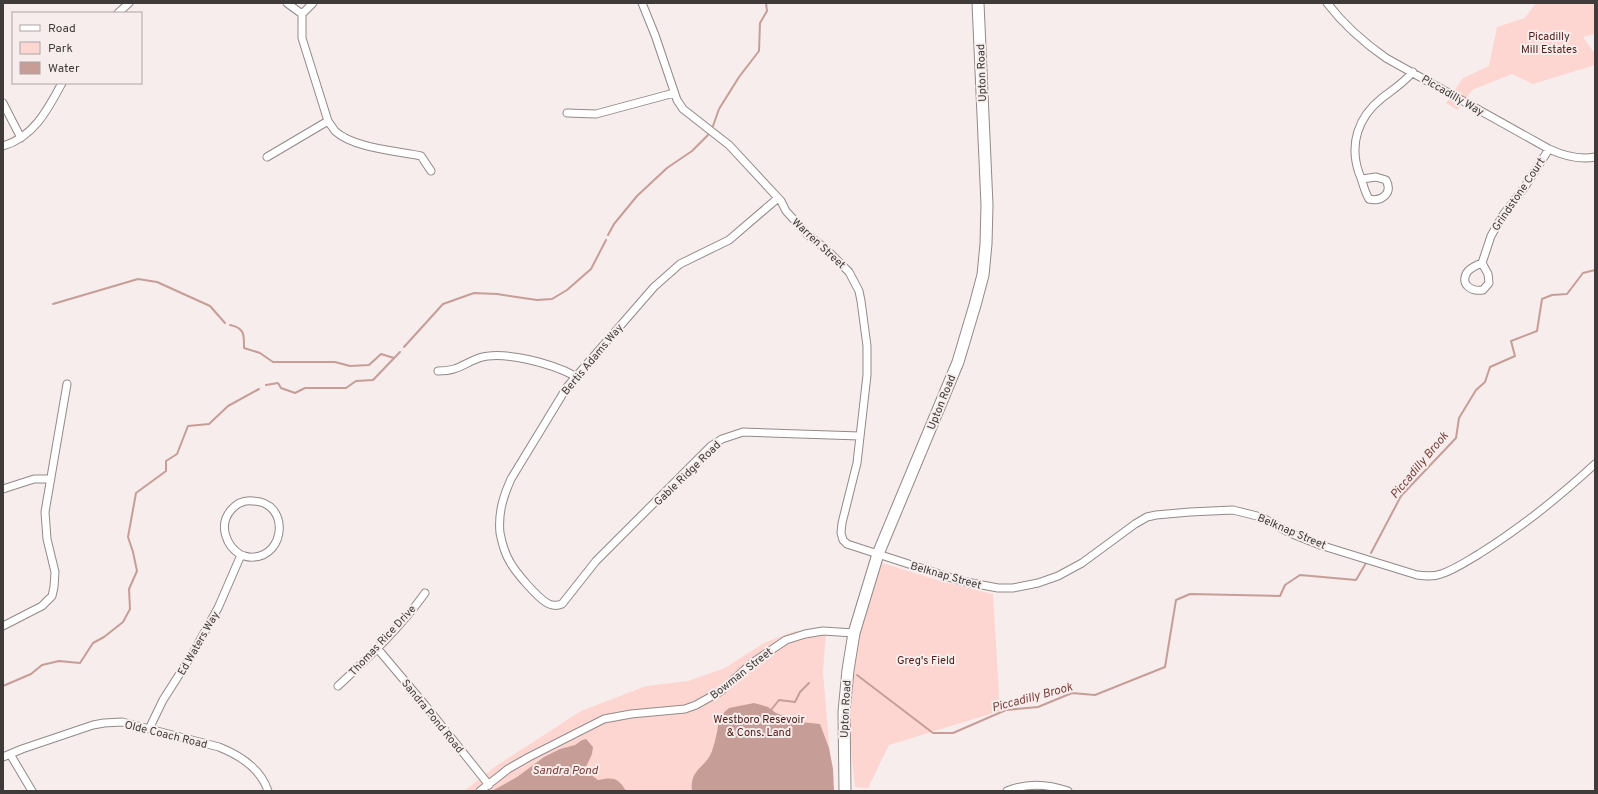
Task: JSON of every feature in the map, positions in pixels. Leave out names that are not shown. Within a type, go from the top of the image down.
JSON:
[{"type":"main road","name":"Upton Road","points":[[845,790],[844,712],[848,670],[854,633],[878,554],[958,362],[983,275],[986,244],[987,205],[978,3]]},
{"type":"street","points":[[119,12],[129,3]]},
{"type":"street","points":[[287,3],[302,14]]},
{"type":"street","points":[[313,3],[302,14],[302,38],[328,121],[342,136],[357,144],[421,156],[431,171]]},
{"type":"street","name":"Warren Street","points":[[642,3],[655,35],[674,93],[683,109],[729,145],[778,198],[795,222],[849,272],[859,290],[868,359],[857,463],[842,523],[841,533],[843,540],[847,544],[878,554]]},
{"type":"street","name":"Piccadilly Way","points":[[1327,3],[1351,31],[1386,58],[1549,149],[1563,155],[1578,158],[1595,157]]},
{"type":"street","points":[[1362,179],[1355,159],[1358,127],[1371,108],[1381,98],[1401,85],[1413,72]]},
{"type":"street","points":[[3,146],[21,138],[32,129],[41,119],[61,84]]},
{"type":"street","points":[[567,113],[582,114],[603,112],[674,93]]},
{"type":"street","points":[[3,103],[21,138]]},
{"type":"street","points":[[267,158],[328,121]]},
{"type":"street","name":"Grindstone Court","points":[[1482,263],[1491,236],[1503,215],[1524,188],[1549,149]]},
{"type":"street","name":"Bertis Adams Way","points":[[556,606],[548,604],[539,596],[510,563],[504,549],[500,534],[499,519],[504,494],[511,479],[558,401],[576,376],[654,288],[680,264],[728,240],[778,198]]},
{"type":"street","points":[[438,371],[449,371],[459,368],[478,358],[495,355],[537,362],[563,369],[576,376]]},
{"type":"street","points":[[3,626],[42,606],[52,596],[55,572],[48,539],[45,512],[67,384]]},
{"type":"street","name":"Gable Ridge Road","points":[[556,606],[562,604],[596,561],[711,446],[722,439],[743,432],[860,436]]},
{"type":"street","name":"Belknap Street","points":[[878,554],[980,586],[998,588],[1026,586],[1049,580],[1082,563],[1135,524],[1147,518],[1169,513],[1233,510],[1261,517],[1290,533],[1320,545],[1417,575],[1433,576],[1458,566],[1497,543],[1562,494],[1595,464]]},
{"type":"street","points":[[3,489],[34,479],[50,479]]},
{"type":"street","points":[[257,501],[268,504],[278,516],[280,526],[278,539],[274,546],[262,555],[252,558],[241,555],[233,549],[226,538],[224,530],[228,515],[231,510],[239,504],[245,502],[257,501]]},
{"type":"street","name":"Ed Waters Way","points":[[149,729],[163,700],[193,653],[218,608],[241,555]]},
{"type":"street","name":"Thomas Rice Drive","points":[[338,686],[377,648],[412,610],[425,592]]},
{"type":"street","name":"Bowman Street","points":[[480,791],[508,769],[604,719],[631,714],[685,709],[696,705],[721,691],[752,663],[786,640],[805,634],[823,631],[854,633]]},
{"type":"street","name":"Sandra Pond Road","points":[[377,648],[489,784]]},
{"type":"street","name":"Olde Coach Road","points":[[6,756],[78,730],[104,723],[122,722],[219,747],[232,752],[242,758],[261,777],[268,791]]},
{"type":"street","points":[[6,756],[32,791]]},
{"type":"street","points":[[1007,791],[1025,786],[1039,785],[1053,786],[1068,791]]},
{"type":"green space","name":"Picadilly Mill Estates","points":[[1536,3],[1595,3],[1595,34],[1583,37],[1595,54],[1595,65],[1533,84],[1512,74],[1472,90],[1457,110],[1446,103],[1463,78],[1489,66],[1497,27],[1525,18]]},
{"type":"green space","name":"Greg's Field","points":[[879,562],[944,582],[993,594],[1000,711],[889,745],[868,788],[855,787],[850,726],[852,665],[860,626]]},
{"type":"green space","name":"Westboro Resevoir & Cons. Land","points":[[795,631],[826,633],[823,672],[833,791],[464,791],[496,766],[581,711],[646,686],[688,681],[725,668],[764,643]]},
{"type":"water","points":[[754,703],[768,707],[776,713],[801,722],[820,724],[829,748],[833,769],[834,791],[692,791],[695,773],[709,757],[715,743],[719,717],[729,708]]},
{"type":"water","name":"Sandra Pond","points":[[586,739],[593,747],[592,754],[586,767],[590,774],[598,780],[608,778],[615,779],[626,791],[492,791],[517,777],[544,757]]},
{"type":"waterway","points":[[713,126],[719,109],[739,77],[759,51],[760,23],[767,11],[766,3]]},
{"type":"waterway","points":[[608,235],[614,224],[637,196],[667,168],[692,151],[708,135]]},
{"type":"waterway","points":[[404,347],[443,304],[474,293],[497,294],[537,300],[552,299],[567,290],[591,269],[606,240]]},
{"type":"waterway","name":"Piccadilly Brook","points":[[1371,553],[1401,496],[1456,438],[1459,418],[1476,390],[1485,382],[1490,367],[1515,356],[1511,341],[1537,331],[1542,299],[1552,295],[1567,294],[1583,273],[1595,270]]},
{"type":"waterway","points":[[53,304],[138,279],[157,282],[210,306],[225,323]]},
{"type":"waterway","points":[[230,325],[239,328],[243,333],[244,348],[260,353],[273,362],[335,362],[350,366],[369,365],[381,354],[394,358]]},
{"type":"waterway","points":[[266,385],[278,383],[281,388],[295,393],[305,388],[346,388],[356,381],[373,380],[400,352]]},
{"type":"waterway","points":[[3,686],[31,674],[42,665],[59,661],[80,663],[93,643],[104,637],[123,622],[130,609],[129,589],[137,571],[128,537],[136,493],[166,471],[166,461],[177,454],[188,426],[209,424],[228,406],[259,389]]},
{"type":"waterway","name":"Piccadilly Brook","points":[[857,675],[933,733],[953,733],[1006,710],[1038,707],[1072,693],[1095,695],[1165,667],[1176,600],[1190,594],[1280,596],[1285,585],[1300,575],[1356,580],[1366,563]]},
{"type":"waterway","name":"Piccadilly Brook","points":[[771,710],[779,700],[795,702],[800,692],[809,683]]}]
